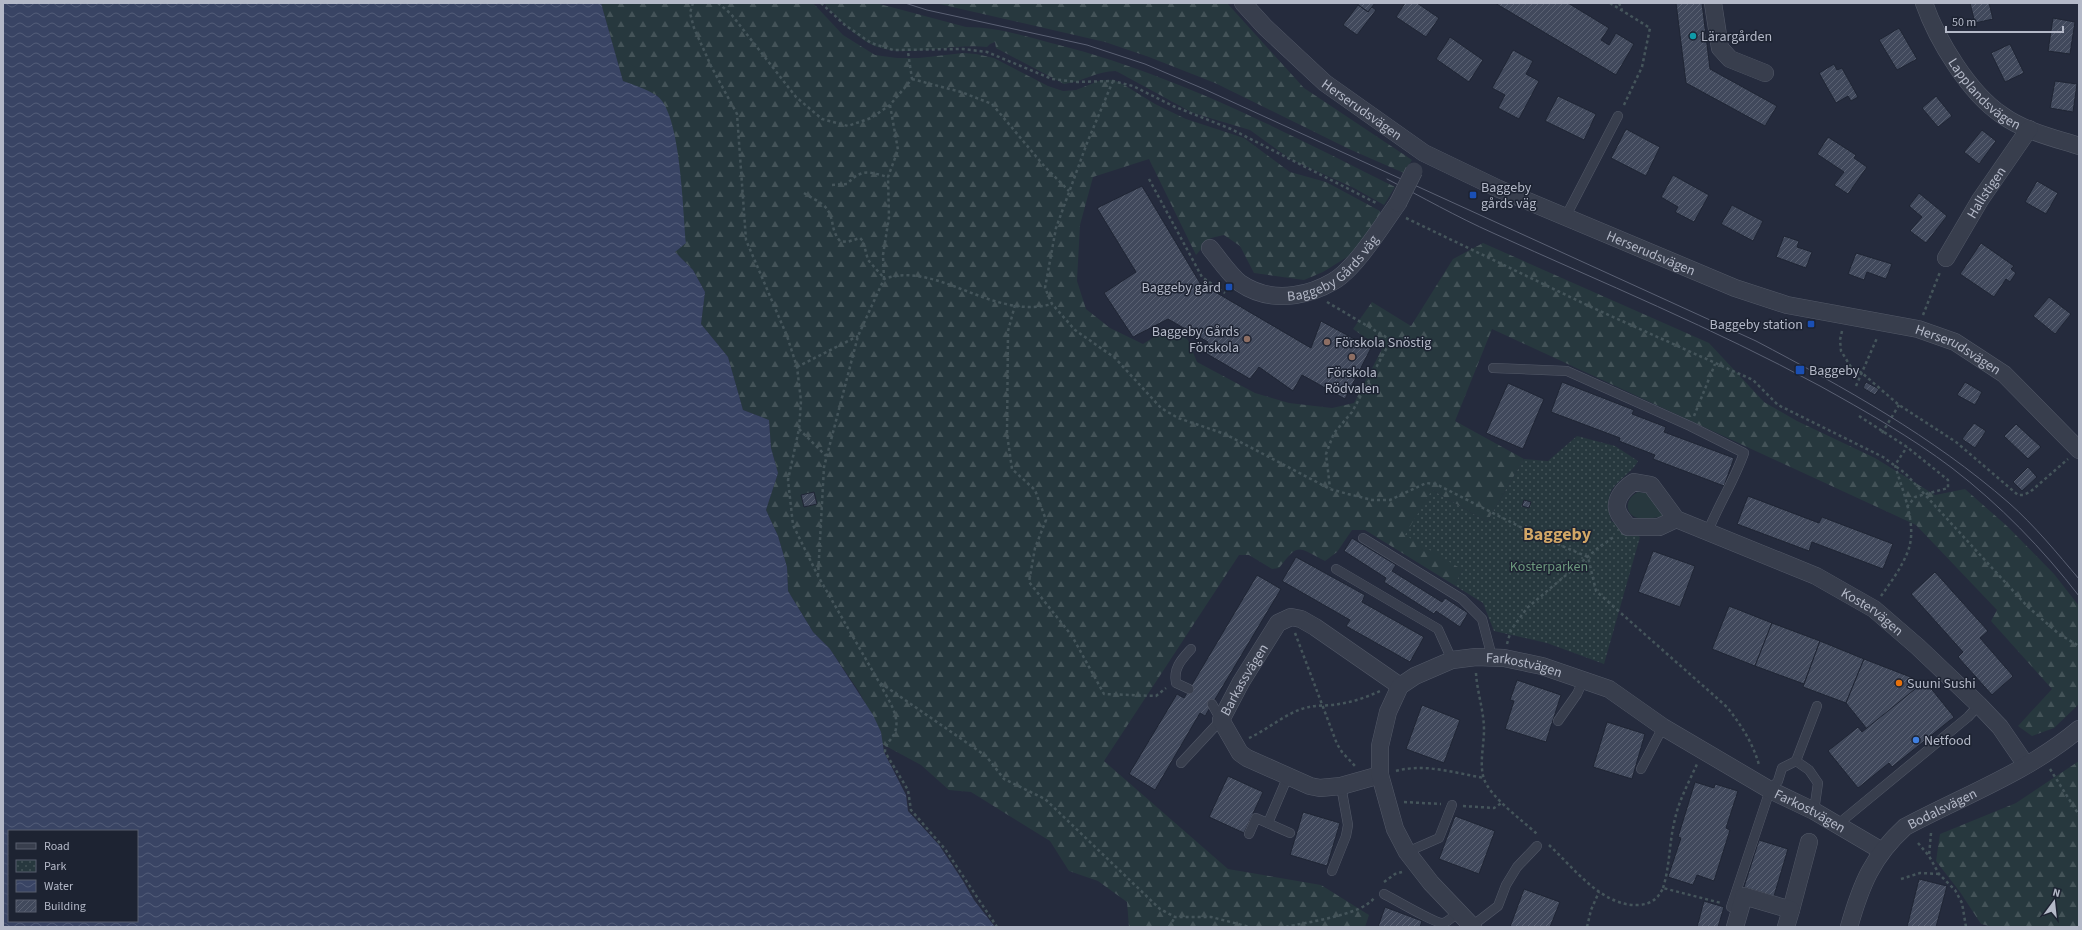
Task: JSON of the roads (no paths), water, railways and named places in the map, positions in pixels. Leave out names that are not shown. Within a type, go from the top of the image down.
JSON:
[{"type":"street","name":"Herserudsvägen","points":[[1243,3],[1265,27],[1325,83],[1424,153],[1499,189],[1735,288],[1787,305],[1822,313],[1884,322],[1918,329],[1955,342],[2004,374],[2079,450]]},
{"type":"street","points":[[1713,3],[1720,48],[1730,59],[1765,73]]},
{"type":"street","name":"Lapplandsvägen","points":[[1924,3],[1947,54],[1978,92],[2002,115],[2029,129],[2079,146]]},
{"type":"street","name":"Hallstigen","points":[[1943,263],[1980,200],[2029,129]]},
{"type":"street","name":"Baggeby Gårds väg","points":[[1210,248],[1239,282],[1255,291],[1272,296],[1307,293],[1333,282],[1343,274],[1362,253],[1395,207],[1424,153]]},
{"type":"street","points":[[1634,482],[1651,485],[1676,519],[1659,527],[1628,527],[1619,514],[1617,508],[1621,493],[1625,488],[1634,482]]},
{"type":"street","name":"Kostervägen","points":[[1676,519],[1816,576],[1874,608],[1918,646],[1979,705],[2000,727],[2026,765]]},
{"type":"street","name":"Barkassvägen","points":[[1380,774],[1341,786],[1320,788],[1310,786],[1246,758],[1233,742],[1221,720],[1241,682],[1278,623],[1292,617],[1302,619],[1315,627],[1398,685]]},
{"type":"street","name":"Farkostvägen","points":[[1398,685],[1452,660],[1484,657],[1542,666],[1584,679],[1609,689],[1663,726],[1703,750],[1764,786],[1814,811],[1882,851]]},
{"type":"street","points":[[1398,685],[1388,712],[1380,746],[1380,774],[1396,829],[1407,852],[1417,868],[1473,927]]},
{"type":"street","name":"Bodalsvägen","points":[[1849,927],[1867,875],[1882,851],[1905,827],[2026,765],[2079,730]]},
{"type":"street","points":[[1786,927],[1809,842]]},
{"type":"street","points":[[1735,927],[1744,896],[1790,910]]},
{"type":"lane","points":[[1566,216],[1618,116]]},
{"type":"lane","points":[[1493,368],[1567,371],[1690,426],[1744,454],[1735,479],[1720,502],[1708,531]]},
{"type":"lane","points":[[1363,538],[1462,599],[1474,610],[1482,619],[1484,657]]},
{"type":"lane","points":[[1336,569],[1438,629],[1452,660]]},
{"type":"lane","points":[[1189,689],[1176,683],[1174,675],[1180,661],[1191,649]]},
{"type":"lane","points":[[1558,721],[1577,694],[1584,679]]},
{"type":"lane","points":[[1181,762],[1221,720],[1212,704]]},
{"type":"lane","points":[[1837,825],[1968,717],[1979,705]]},
{"type":"lane","points":[[1731,907],[1764,786],[1778,781],[1782,768],[1796,761],[1817,706]]},
{"type":"lane","points":[[1641,769],[1663,726]]},
{"type":"lane","points":[[1796,761],[1809,770],[1818,783],[1814,811]]},
{"type":"lane","points":[[1268,823],[1288,776]]},
{"type":"lane","points":[[1332,871],[1346,836],[1348,825],[1341,786]]},
{"type":"lane","points":[[1407,852],[1439,838],[1452,805]]},
{"type":"lane","points":[[1249,834],[1256,818],[1290,833]]},
{"type":"lane","points":[[1473,927],[1498,906],[1506,885],[1517,867],[1541,843]]},
{"type":"lane","points":[[1379,895],[1408,905],[1434,921],[1442,923],[1446,922],[1458,912]]},
{"type":"water","points":[[3,3],[601,3],[623,81],[645,89],[657,96],[665,106],[671,122],[676,142],[682,188],[686,243],[675,252],[693,270],[705,292],[701,324],[728,357],[743,410],[769,420],[771,448],[778,473],[766,510],[778,536],[787,567],[788,591],[813,632],[830,649],[873,715],[881,732],[884,752],[906,795],[908,811],[939,845],[974,900],[995,927],[3,927]]},
{"type":"tram line","points":[[905,3],[927,10],[1087,45],[1145,64],[1204,89],[1756,341],[1855,395],[1887,414],[1950,456],[2019,512],[2046,540],[2079,579]]},
{"type":"tram line","points":[[1387,179],[1480,227],[1699,325],[1820,386],[1888,425],[1952,468],[2004,512],[2035,544],[2079,596]]},
{"type":"place","name":"Lärargården","points":[[1693,36]]},
{"type":"place","name":"Baggeby gårds väg","points":[[1473,195]]},
{"type":"place","name":"Baggeby gård","points":[[1229,287]]},
{"type":"place","name":"Baggeby station","points":[[1811,324]]},
{"type":"place","name":"Baggeby Gårds Förskola","points":[[1247,339]]},
{"type":"place","name":"Förskola Snöstig","points":[[1327,342]]},
{"type":"place","name":"Förskola Rödvalen","points":[[1352,357]]},
{"type":"place","name":"Baggeby","points":[[1800,370]]},
{"type":"place","name":"Suuni Sushi","points":[[1899,683]]},
{"type":"place","name":"Netfood","points":[[1916,740]]},
{"type":"district","name":"Baggeby","points":[[1557,534]]},
{"type":"park label","name":"Kosterparken","points":[[1549,566]]}]
